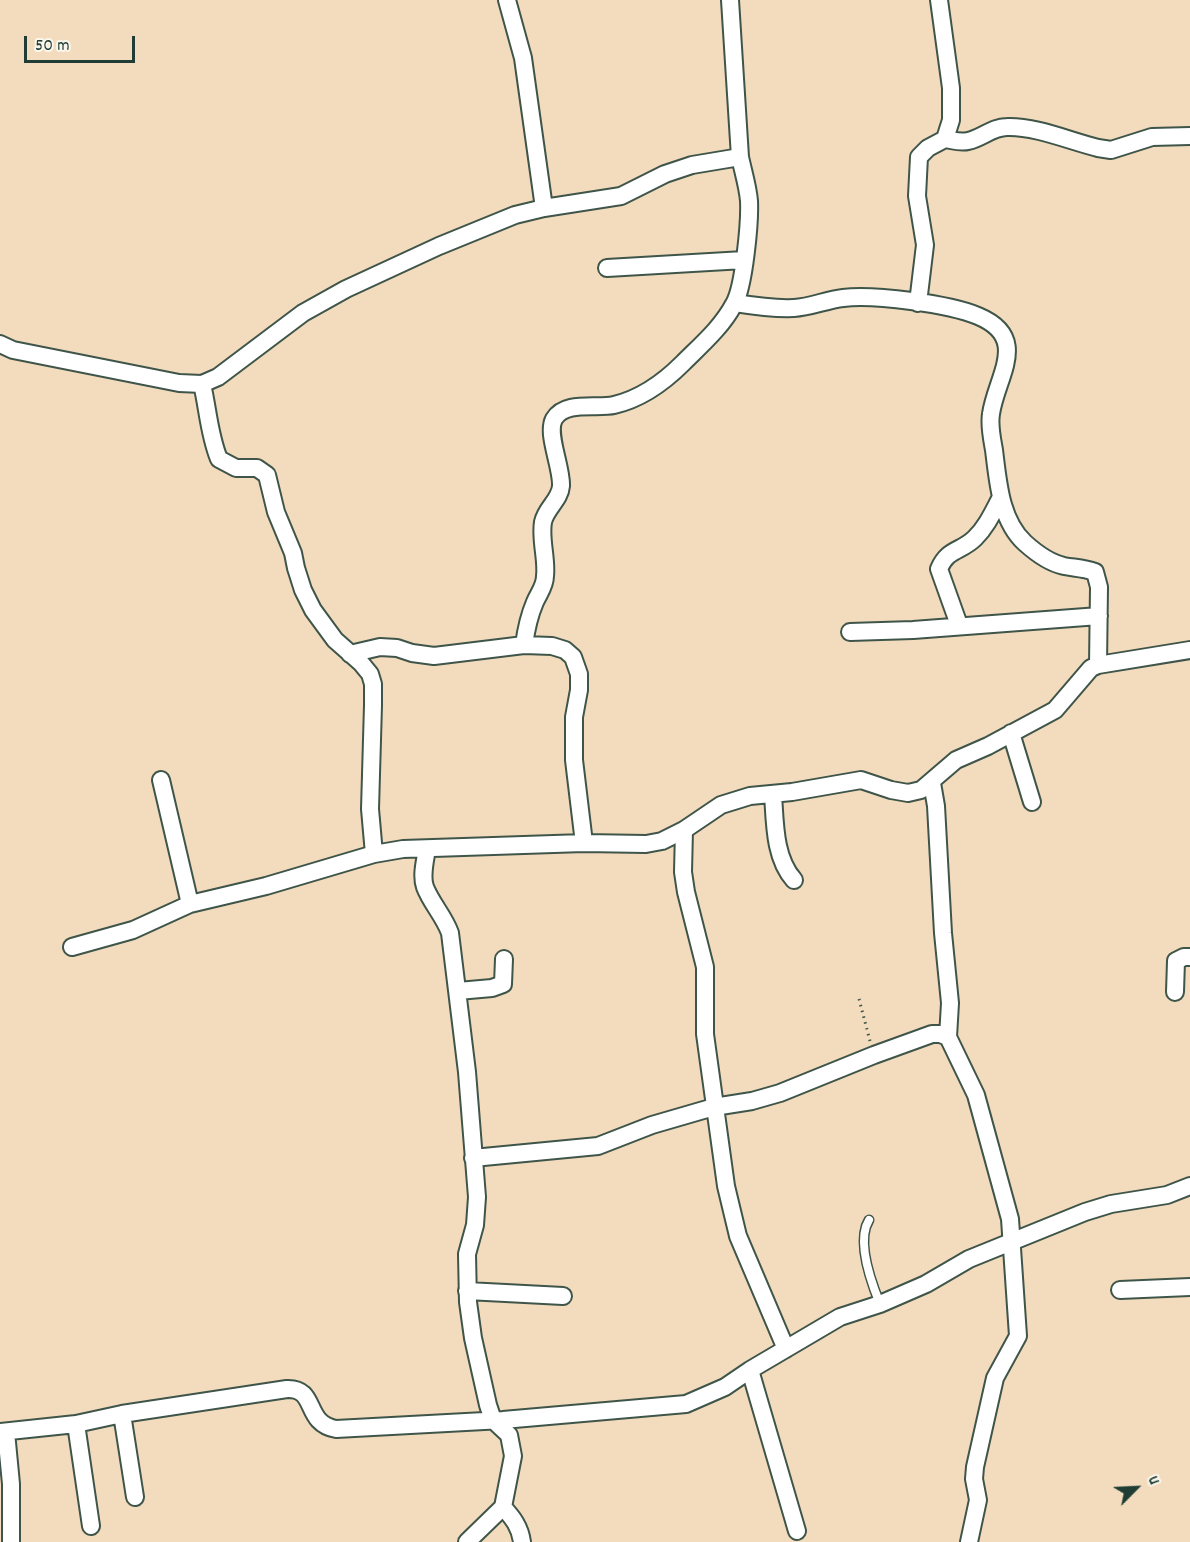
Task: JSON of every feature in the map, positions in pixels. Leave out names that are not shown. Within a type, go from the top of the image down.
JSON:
[{"type":"street","points":[[507,0],[523,58],[544,208]]},
{"type":"street","points":[[524,645],[527,624],[546,575],[542,533],[544,519],[558,497],[561,487],[551,428],[555,418],[563,410],[615,405],[649,390],[673,373],[707,340],[735,303],[744,260],[749,200],[740,157],[730,0]]},
{"type":"street","points":[[939,0],[951,88],[951,120],[945,139]]},
{"type":"street","points":[[918,303],[925,245],[917,196],[919,157],[928,148],[945,139],[969,141],[993,129],[1006,126],[1023,128],[1111,150],[1152,137],[1190,136]]},
{"type":"street","points":[[0,344],[13,350],[179,383],[202,384],[218,377],[303,313],[346,289],[492,224],[515,215],[544,208],[621,196],[665,174],[692,165],[740,157]]},
{"type":"street","points":[[607,268],[744,260]]},
{"type":"street","points":[[735,303],[793,308],[857,297],[951,307],[979,316],[994,326],[1002,334],[1007,345],[1008,360],[990,416],[1001,497],[1013,530],[1025,544],[1050,561],[1095,572],[1099,586],[1098,665]]},
{"type":"street","points":[[202,384],[209,413],[212,441],[219,459],[236,468],[257,468],[267,475],[276,512],[293,553],[303,590],[321,624],[370,674],[373,684],[370,809],[374,854]]},
{"type":"street","points":[[959,626],[939,569],[944,557],[973,540],[990,520],[1001,497]]},
{"type":"street","points":[[850,632],[1099,616]]},
{"type":"street","points":[[350,654],[380,647],[397,648],[434,656],[524,645],[552,646],[565,650],[573,657],[579,674],[579,690],[574,717],[574,760],[584,843]]},
{"type":"street","points":[[72,947],[133,930],[190,904],[266,886],[374,854],[403,849],[584,843],[646,844],[662,841],[684,830],[721,805],[750,796],[861,780],[908,793],[921,790],[932,783],[956,760],[988,746],[1055,710],[1091,668],[1190,650]]},
{"type":"street","points":[[1011,733],[1032,802]]},
{"type":"street","points":[[161,780],[190,904]]},
{"type":"street","points":[[932,783],[936,806],[943,933],[950,1004],[948,1037],[976,1095],[1010,1219],[1018,1336],[995,1378],[975,1467],[974,1479],[978,1500],[969,1542]]},
{"type":"street","points":[[773,794],[781,854],[788,874],[794,880]]},
{"type":"street","points":[[684,830],[686,892],[705,967],[705,1034],[726,1186],[738,1236],[786,1349]]},
{"type":"street","points":[[427,849],[423,872],[424,886],[445,919],[450,933],[458,991],[477,1197],[475,1225],[468,1254],[467,1292],[473,1338],[493,1420],[508,1432],[513,1456],[503,1507],[467,1542]]},
{"type":"street","points":[[1175,992],[1176,961],[1190,957]]},
{"type":"street","points":[[458,991],[492,988],[503,984],[504,959]]},
{"type":"street","points":[[473,1158],[598,1146],[652,1125],[714,1107],[752,1101],[780,1093],[932,1034],[948,1037]]},
{"type":"street","points":[[11,1542],[6,1507],[11,1484],[3,1432],[75,1424],[122,1414],[295,1389],[303,1394],[318,1420],[325,1427],[336,1429],[493,1420],[686,1404],[725,1387],[840,1317],[880,1304],[926,1284],[969,1259],[1085,1212],[1111,1204],[1167,1195],[1190,1186]]},
{"type":"street","points":[[1120,1290],[1190,1287]]},
{"type":"street","points":[[467,1292],[563,1296]]},
{"type":"street","points":[[750,1370],[797,1531]]},
{"type":"street","points":[[122,1414],[135,1497]]},
{"type":"street","points":[[75,1424],[91,1526]]},
{"type":"street","points":[[503,1507],[514,1520],[521,1533],[522,1542]]},
{"type":"lane","points":[[869,1220],[865,1227],[865,1251],[871,1280],[880,1304]]},
{"type":"path","points":[[859,999],[874,1055]]}]
